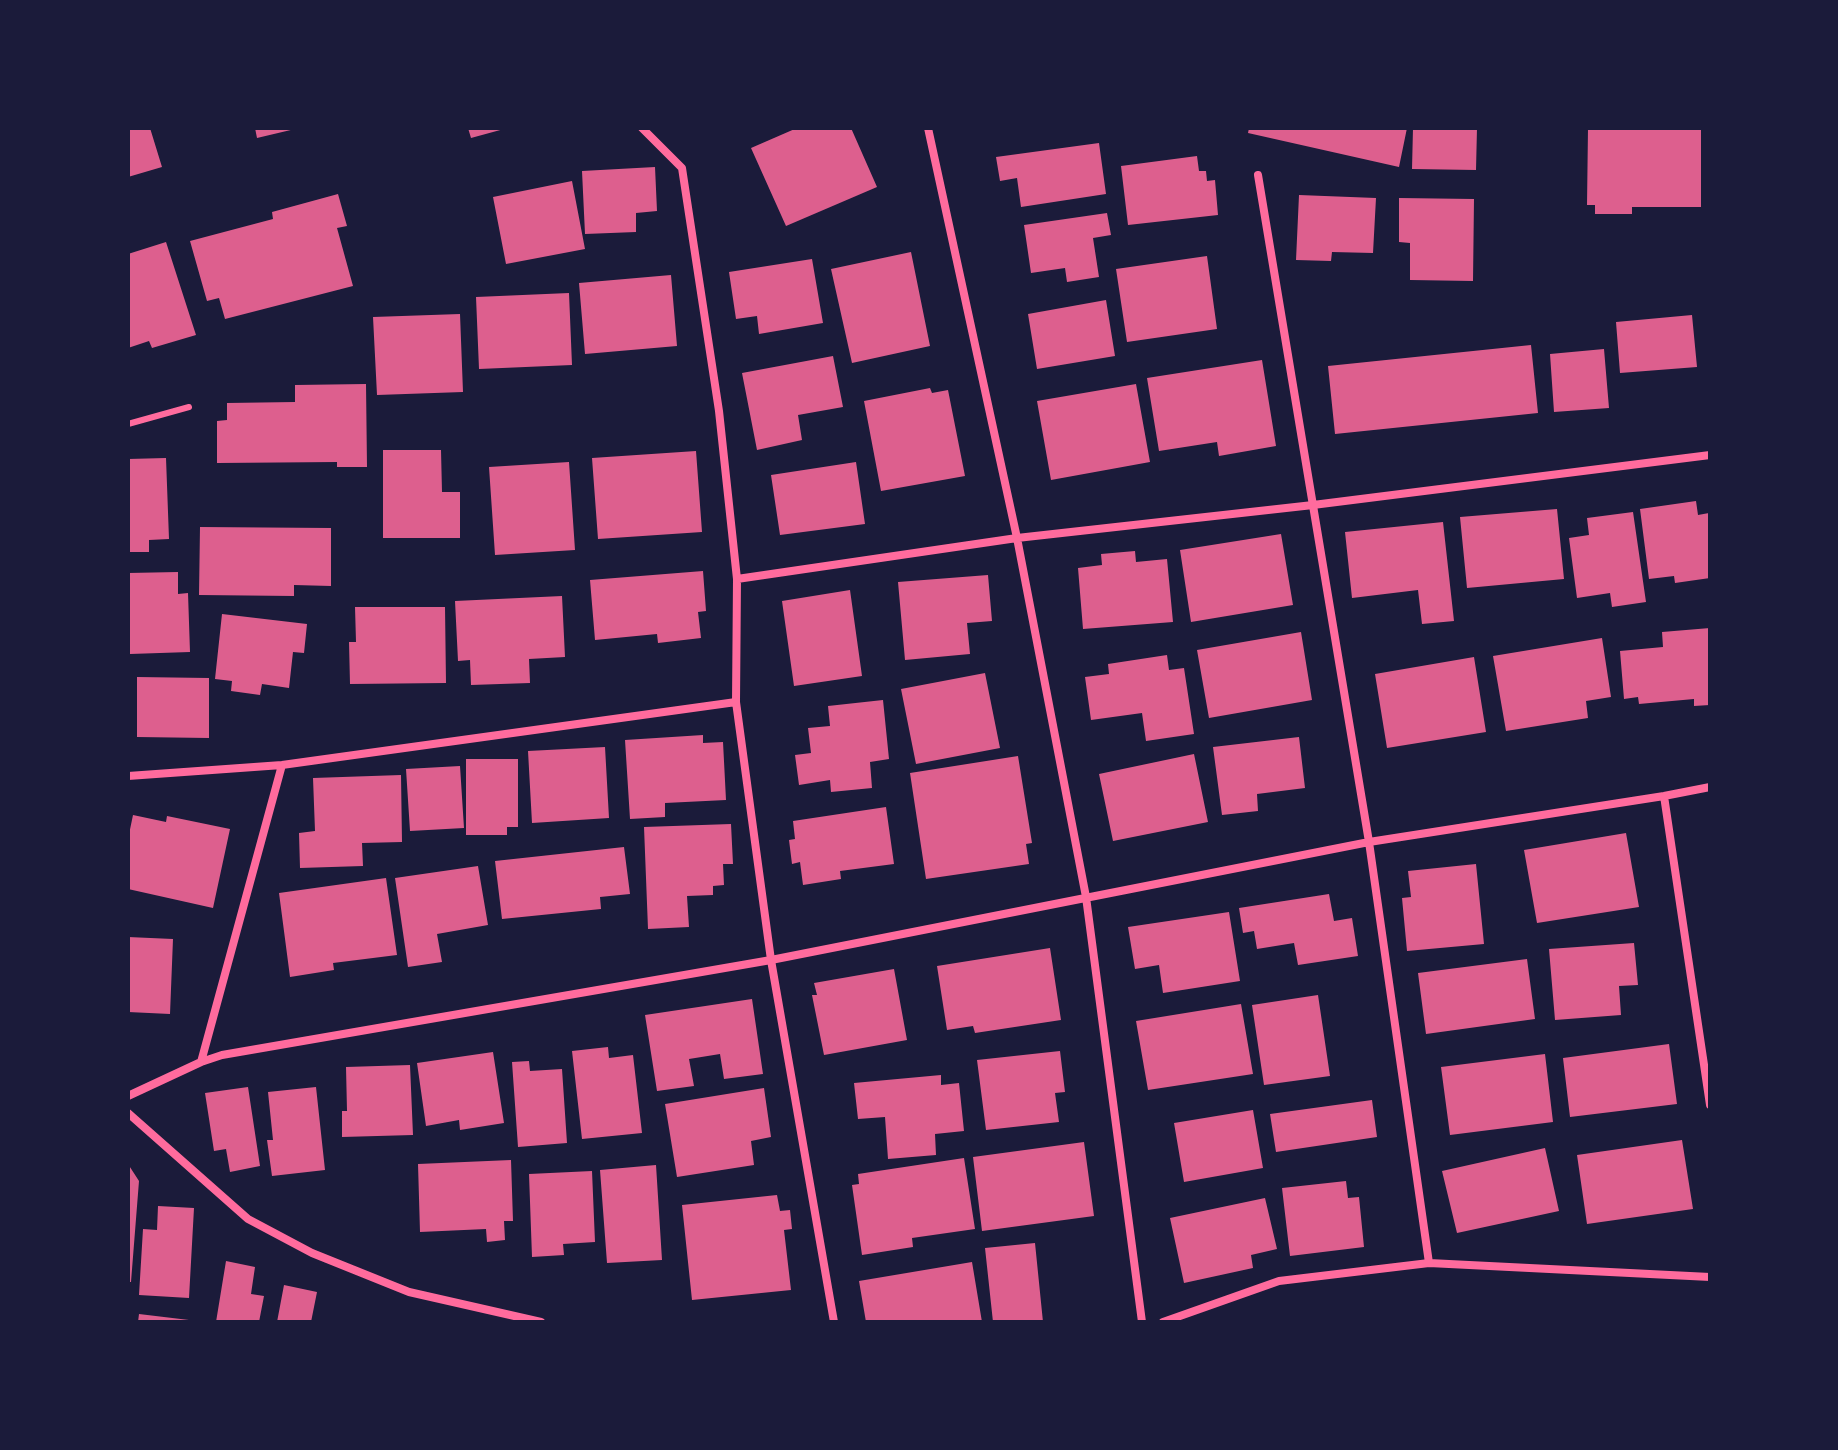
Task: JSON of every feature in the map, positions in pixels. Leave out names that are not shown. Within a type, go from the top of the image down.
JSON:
[{"type":"street","points":[[642,128],[682,168],[719,411],[737,579],[736,702],[771,960],[834,1322]]},
{"type":"street","points":[[928,128],[1017,538],[1086,897],[1142,1322]]},
{"type":"street","points":[[1258,175],[1369,842],[1429,1263]]},
{"type":"street","points":[[737,579],[1017,538],[1313,505],[1710,455]]},
{"type":"street","points":[[128,776],[282,765],[736,702]]},
{"type":"street","points":[[201,1062],[282,765]]},
{"type":"street","points":[[128,1096],[222,1055],[771,960],[1369,842],[1710,787]]},
{"type":"street","points":[[1664,796],[1710,1105]]},
{"type":"street","points":[[128,1113],[248,1219],[312,1253],[409,1292],[541,1322]]},
{"type":"street","points":[[1163,1322],[1279,1281],[1429,1263],[1710,1277]]},
{"type":"lane","points":[[128,424],[189,407]]},
{"type":"building","points":[[128,128],[150,128],[162,167],[128,177]]},
{"type":"building","points":[[255,128],[295,128],[295,129],[257,138]]},
{"type":"building","points":[[468,128],[504,128],[504,129],[471,138]]},
{"type":"building","points":[[797,128],[851,128],[877,187],[786,226],[751,148]]},
{"type":"building","points":[[1249,128],[1407,128],[1399,167],[1248,133]]},
{"type":"building","points":[[1413,128],[1477,128],[1476,170],[1412,169]]},
{"type":"building","points":[[1588,128],[1701,128],[1701,207],[1632,207],[1632,214],[1595,214],[1595,205],[1587,205]]},
{"type":"building","points":[[1099,143],[1106,194],[1021,207],[1017,178],[1000,181],[996,157]]},
{"type":"building","points":[[1197,156],[1199,171],[1206,171],[1207,181],[1215,180],[1218,215],[1128,225],[1121,166]]},
{"type":"building","points":[[655,167],[657,211],[636,213],[636,232],[585,234],[582,171]]},
{"type":"building","points":[[572,181],[585,249],[506,264],[493,197]]},
{"type":"building","points":[[338,194],[347,226],[337,228],[353,286],[225,319],[219,298],[207,301],[190,241],[273,219],[272,212]]},
{"type":"building","points":[[1299,195],[1376,198],[1373,253],[1332,252],[1331,261],[1296,260]]},
{"type":"building","points":[[1399,198],[1474,199],[1473,281],[1410,280],[1410,243],[1399,242]]},
{"type":"building","points":[[1107,213],[1111,235],[1093,238],[1099,277],[1067,282],[1065,268],[1031,273],[1024,225]]},
{"type":"building","points":[[166,242],[196,335],[152,348],[149,341],[128,348],[128,254]]},
{"type":"building","points":[[911,252],[930,346],[852,363],[831,269]]},
{"type":"building","points":[[1207,256],[1217,329],[1127,342],[1116,269]]},
{"type":"building","points":[[812,259],[823,323],[759,334],[757,316],[736,319],[729,272]]},
{"type":"building","points":[[671,275],[677,346],[585,354],[579,283]]},
{"type":"building","points":[[569,293],[572,365],[479,369],[476,297]]},
{"type":"building","points":[[1106,300],[1115,356],[1037,369],[1028,314]]},
{"type":"building","points":[[460,314],[463,392],[377,395],[373,317]]},
{"type":"building","points":[[1692,315],[1697,367],[1620,373],[1616,322]]},
{"type":"building","points":[[1531,345],[1538,413],[1335,434],[1328,366]]},
{"type":"building","points":[[1604,349],[1609,408],[1554,412],[1550,354]]},
{"type":"building","points":[[833,356],[843,407],[798,415],[802,440],[757,450],[742,373]]},
{"type":"building","points":[[1262,360],[1276,446],[1219,456],[1217,442],[1159,451],[1147,378]]},
{"type":"building","points":[[366,384],[367,467],[337,467],[337,462],[217,463],[217,421],[227,420],[227,403],[295,402],[295,385]]},
{"type":"building","points":[[1136,384],[1150,462],[1051,480],[1037,401]]},
{"type":"building","points":[[930,388],[932,393],[948,390],[965,476],[881,491],[864,401]]},
{"type":"building","points":[[383,450],[441,450],[442,492],[460,492],[460,538],[383,538]]},
{"type":"building","points":[[696,451],[702,532],[598,539],[592,458]]},
{"type":"building","points":[[166,458],[169,539],[149,540],[149,552],[128,552],[128,459]]},
{"type":"building","points":[[569,462],[575,550],[495,555],[489,467]]},
{"type":"building","points":[[856,462],[865,524],[780,535],[771,475]]},
{"type":"building","points":[[1696,501],[1698,515],[1709,513],[1710,578],[1675,583],[1674,576],[1649,579],[1640,509]]},
{"type":"building","points":[[1557,509],[1564,579],[1467,588],[1460,517]]},
{"type":"building","points":[[1633,512],[1646,602],[1612,607],[1610,593],[1577,598],[1569,538],[1589,535],[1587,518]]},
{"type":"building","points":[[1443,522],[1454,621],[1422,624],[1418,590],[1352,598],[1345,532]]},
{"type":"building","points":[[200,527],[331,528],[331,586],[294,585],[294,596],[199,595]]},
{"type":"building","points":[[1281,534],[1293,605],[1191,622],[1180,550]]},
{"type":"building","points":[[1135,551],[1136,562],[1167,559],[1173,622],[1083,629],[1078,568],[1102,565],[1101,554]]},
{"type":"building","points":[[703,571],[706,611],[698,612],[701,638],[658,643],[657,634],[595,640],[590,580]]},
{"type":"building","points":[[178,572],[178,594],[188,593],[190,652],[130,654],[128,573]]},
{"type":"building","points":[[988,575],[992,621],[967,623],[970,654],[905,660],[898,582]]},
{"type":"building","points":[[850,590],[862,676],[794,686],[782,601]]},
{"type":"building","points":[[562,596],[565,657],[529,659],[530,683],[471,685],[470,660],[458,661],[455,601]]},
{"type":"building","points":[[355,607],[445,607],[446,683],[350,684],[349,642],[356,642]]},
{"type":"building","points":[[222,614],[307,624],[304,653],[293,652],[289,688],[262,684],[260,695],[231,691],[232,681],[215,679]]},
{"type":"building","points":[[1710,628],[1710,705],[1694,706],[1694,699],[1639,704],[1638,697],[1624,699],[1620,651],[1663,647],[1662,632]]},
{"type":"building","points":[[1301,632],[1312,700],[1209,718],[1197,650]]},
{"type":"building","points":[[1602,638],[1611,697],[1586,701],[1588,718],[1506,731],[1493,656]]},
{"type":"building","points":[[1167,655],[1169,670],[1184,668],[1194,734],[1146,741],[1142,713],[1091,720],[1085,677],[1109,674],[1108,664]]},
{"type":"building","points":[[1474,657],[1486,732],[1387,748],[1375,674]]},
{"type":"building","points":[[985,673],[1000,748],[916,764],[901,689]]},
{"type":"building","points":[[137,677],[209,678],[209,738],[137,737]]},
{"type":"building","points":[[883,700],[889,759],[870,762],[872,788],[831,792],[830,780],[799,785],[795,755],[811,753],[808,728],[830,726],[828,706]]},
{"type":"building","points":[[703,735],[703,743],[723,742],[726,800],[665,803],[665,817],[630,819],[625,740]]},
{"type":"building","points":[[1299,737],[1305,788],[1257,794],[1258,811],[1222,815],[1213,747]]},
{"type":"building","points":[[605,747],[609,818],[532,823],[528,751]]},
{"type":"building","points":[[1194,754],[1208,822],[1113,841],[1099,774]]},
{"type":"building","points":[[1018,756],[1032,843],[1026,844],[1029,864],[926,879],[910,773]]},
{"type":"building","points":[[466,759],[518,759],[518,827],[507,827],[507,835],[466,835]]},
{"type":"building","points":[[460,766],[464,828],[410,831],[406,769]]},
{"type":"building","points":[[401,775],[402,842],[362,843],[363,866],[300,868],[299,833],[315,831],[313,778]]},
{"type":"building","points":[[886,807],[894,864],[840,871],[841,879],[803,885],[800,862],[792,864],[789,840],[795,839],[793,821]]},
{"type":"building","points":[[133,815],[166,822],[167,816],[230,829],[213,908],[128,889],[128,839]]},
{"type":"building","points":[[731,824],[733,864],[723,864],[724,885],[713,886],[713,895],[687,896],[689,927],[648,929],[644,827]]},
{"type":"building","points":[[1626,833],[1639,907],[1537,923],[1524,850]]},
{"type":"building","points":[[624,847],[630,894],[600,897],[601,909],[502,919],[495,861]]},
{"type":"building","points":[[1476,864],[1484,944],[1407,951],[1402,898],[1411,897],[1408,871]]},
{"type":"building","points":[[478,866],[488,925],[437,934],[442,962],[408,967],[395,878]]},
{"type":"building","points":[[386,878],[397,955],[333,963],[334,970],[290,977],[279,893]]},
{"type":"building","points":[[1329,894],[1334,921],[1352,918],[1358,956],[1298,965],[1294,943],[1257,949],[1254,931],[1243,933],[1239,908]]},
{"type":"building","points":[[1229,912],[1240,981],[1163,993],[1159,965],[1135,969],[1128,927]]},
{"type":"building","points":[[128,937],[173,939],[170,1014],[128,1012]]},
{"type":"building","points":[[1634,943],[1638,985],[1619,986],[1621,1015],[1555,1020],[1549,949]]},
{"type":"building","points":[[1050,948],[1061,1020],[975,1033],[973,1026],[947,1030],[937,966]]},
{"type":"building","points":[[1527,959],[1535,1019],[1426,1034],[1418,973]]},
{"type":"building","points":[[894,969],[907,1040],[824,1055],[812,995],[817,995],[814,983]]},
{"type":"building","points":[[1318,995],[1330,1076],[1264,1085],[1252,1005]]},
{"type":"building","points":[[752,999],[763,1074],[724,1079],[720,1054],[689,1059],[694,1086],[657,1091],[645,1015]]},
{"type":"building","points":[[1241,1004],[1253,1074],[1148,1090],[1136,1021]]},
{"type":"building","points":[[1669,1044],[1677,1104],[1570,1117],[1563,1058]]},
{"type":"building","points":[[608,1047],[609,1058],[633,1055],[642,1133],[582,1139],[572,1051]]},
{"type":"building","points":[[1060,1051],[1065,1092],[1055,1093],[1059,1122],[986,1130],[977,1060]]},
{"type":"building","points":[[493,1052],[504,1123],[460,1130],[459,1120],[426,1126],[417,1063]]},
{"type":"building","points":[[1545,1054],[1553,1122],[1450,1135],[1441,1067]]},
{"type":"building","points":[[529,1061],[530,1071],[562,1069],[567,1143],[518,1147],[512,1062]]},
{"type":"building","points":[[410,1065],[413,1135],[342,1137],[342,1111],[347,1111],[346,1067]]},
{"type":"building","points":[[941,1075],[941,1085],[959,1083],[964,1131],[935,1134],[936,1155],[888,1159],[885,1117],[858,1119],[854,1083]]},
{"type":"building","points":[[248,1087],[260,1166],[230,1172],[226,1149],[214,1151],[205,1093]]},
{"type":"building","points":[[316,1087],[325,1170],[272,1176],[267,1140],[273,1140],[268,1092]]},
{"type":"building","points":[[764,1088],[771,1137],[751,1141],[754,1165],[677,1177],[665,1104]]},
{"type":"building","points":[[1372,1100],[1377,1137],[1276,1152],[1270,1114]]},
{"type":"building","points":[[1253,1110],[1263,1168],[1184,1182],[1174,1123]]},
{"type":"building","points":[[1682,1140],[1693,1209],[1587,1224],[1577,1155]]},
{"type":"building","points":[[1084,1142],[1094,1216],[982,1231],[973,1157]]},
{"type":"building","points":[[1545,1148],[1559,1211],[1457,1233],[1442,1171]]},
{"type":"building","points":[[964,1158],[975,1229],[912,1238],[913,1247],[862,1255],[852,1185],[859,1184],[858,1174]]},
{"type":"building","points":[[511,1160],[513,1221],[504,1221],[505,1240],[487,1242],[486,1229],[420,1232],[418,1164]]},
{"type":"building","points":[[128,1164],[139,1181],[131,1282],[128,1282]]},
{"type":"building","points":[[656,1165],[662,1260],[607,1263],[600,1170]]},
{"type":"building","points":[[592,1171],[595,1242],[563,1244],[564,1255],[532,1257],[529,1174]]},
{"type":"building","points":[[1346,1181],[1348,1198],[1359,1197],[1364,1247],[1290,1256],[1282,1188]]},
{"type":"building","points":[[777,1195],[780,1211],[790,1210],[792,1229],[784,1230],[791,1290],[692,1300],[682,1205]]},
{"type":"building","points":[[1265,1198],[1277,1249],[1251,1255],[1253,1268],[1184,1283],[1170,1218]]},
{"type":"building","points":[[158,1206],[194,1208],[189,1298],[139,1295],[143,1229],[157,1230]]},
{"type":"building","points":[[1035,1243],[1043,1322],[993,1322],[985,1248]]},
{"type":"building","points":[[226,1261],[255,1267],[251,1294],[264,1296],[259,1322],[216,1322]]},
{"type":"building","points":[[972,1262],[982,1322],[866,1322],[859,1281]]},
{"type":"building","points":[[284,1285],[317,1292],[311,1322],[277,1322]]},
{"type":"building","points":[[139,1314],[189,1320],[189,1322],[138,1322]]}]
